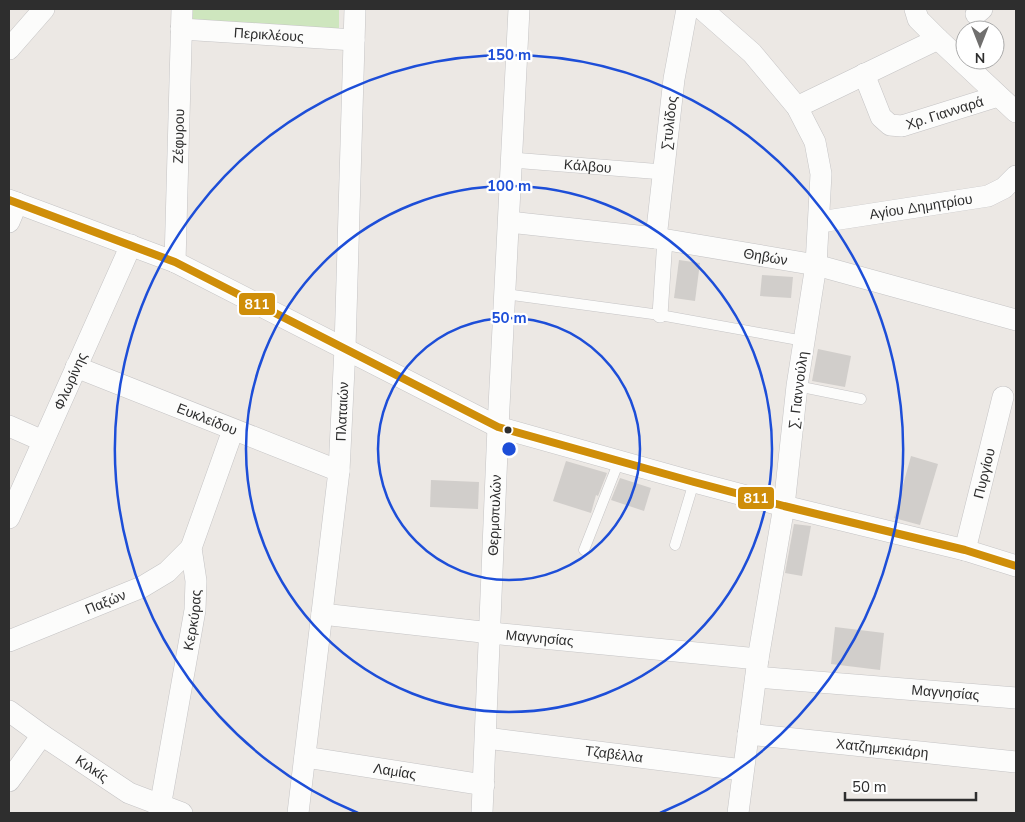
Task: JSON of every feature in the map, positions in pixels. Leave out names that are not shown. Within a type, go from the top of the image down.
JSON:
[{"type":"street","points":[[9,49],[44,9]]},
{"type":"street","name":"Πλαταιών","points":[[298,813],[339,471],[345,348],[355,9]]},
{"type":"street","name":"Θερμοπυλών","points":[[482,813],[491,633],[498,427],[519,9]]},
{"type":"street","name":"Στυλίδος","points":[[660,315],[663,172],[674,79],[687,9]]},
{"type":"street","name":"Σ. Γιαννούλη","points":[[702,9],[752,53],[798,106],[815,142],[822,174],[816,266],[804,341],[784,506],[757,668],[738,813]]},
{"type":"street","points":[[914,9],[918,19],[938,40],[1016,112]]},
{"type":"street","name":"Περικλέους","points":[[182,19],[354,40]]},
{"type":"street","name":"Ζέφυρου","points":[[174,262],[182,19]]},
{"type":"street","points":[[798,106],[938,40]]},
{"type":"street","name":"Χρ. Γιανναρά","points":[[864,74],[881,117],[890,125],[902,126],[998,96]]},
{"type":"street","name":"Κάλβου","points":[[512,160],[663,172]]},
{"type":"street","name":"Αγίου Δημητρίου","points":[[820,222],[988,196],[1004,188],[1016,176]]},
{"type":"street","points":[[12,208],[131,245],[174,262],[498,427],[784,506],[966,550],[1016,566]]},
{"type":"street","name":"Θηβών","points":[[509,222],[661,239],[816,266],[1016,320]]},
{"type":"street","name":"Φλωρίνης","points":[[9,518],[131,245]]},
{"type":"street","name":"Ευκλείδου","points":[[76,367],[339,471]]},
{"type":"street","name":"Πυργίου","points":[[966,550],[1003,397]]},
{"type":"street","points":[[9,426],[43,441]]},
{"type":"street","name":"Κερκύρας","points":[[160,810],[195,610],[196,581],[191,548],[233,430]]},
{"type":"street","name":"Παξών","points":[[9,641],[142,587],[167,572],[191,548]]},
{"type":"street","name":"Μαγνησίας","points":[[322,614],[1016,698]]},
{"type":"street","name":"Κιλκίς","points":[[9,711],[42,736],[129,793],[160,810],[182,813]]},
{"type":"street","name":"Χατζημπεκιάρη","points":[[748,734],[1016,762]]},
{"type":"street","points":[[9,781],[42,736]]},
{"type":"street","name":"Τζαβέλλα","points":[[486,738],[743,770]]},
{"type":"street","name":"Λαμίας","points":[[305,757],[484,785]]},
{"type":"lane","points":[[505,294],[660,315],[804,341]]},
{"type":"lane","points":[[798,386],[861,399]]},
{"type":"lane","points":[[584,550],[619,461]]},
{"type":"lane","points":[[675,545],[694,482]]},
{"type":"green space","points":[[192,9],[339,9],[339,35],[191,22]]},
{"type":"building","points":[[679,260],[700,263],[695,301],[674,298]]},
{"type":"building","points":[[762,275],[793,277],[791,298],[760,296]]},
{"type":"building","points":[[818,349],[851,356],[845,387],[812,381]]},
{"type":"building","points":[[911,456],[938,464],[920,525],[894,518]]},
{"type":"building","points":[[566,461],[607,473],[598,496],[596,495],[591,513],[553,501]]},
{"type":"building","points":[[620,478],[651,488],[644,511],[611,500]]},
{"type":"building","points":[[431,480],[479,482],[478,509],[430,507]]},
{"type":"building","points":[[794,524],[811,526],[802,576],[785,573]]},
{"type":"building","points":[[835,627],[884,633],[880,670],[831,664]]},
{"type":"transit line","name":"811","points":[[9,200],[175,262],[498,427],[694,482],[965,550],[1016,566]]}]
